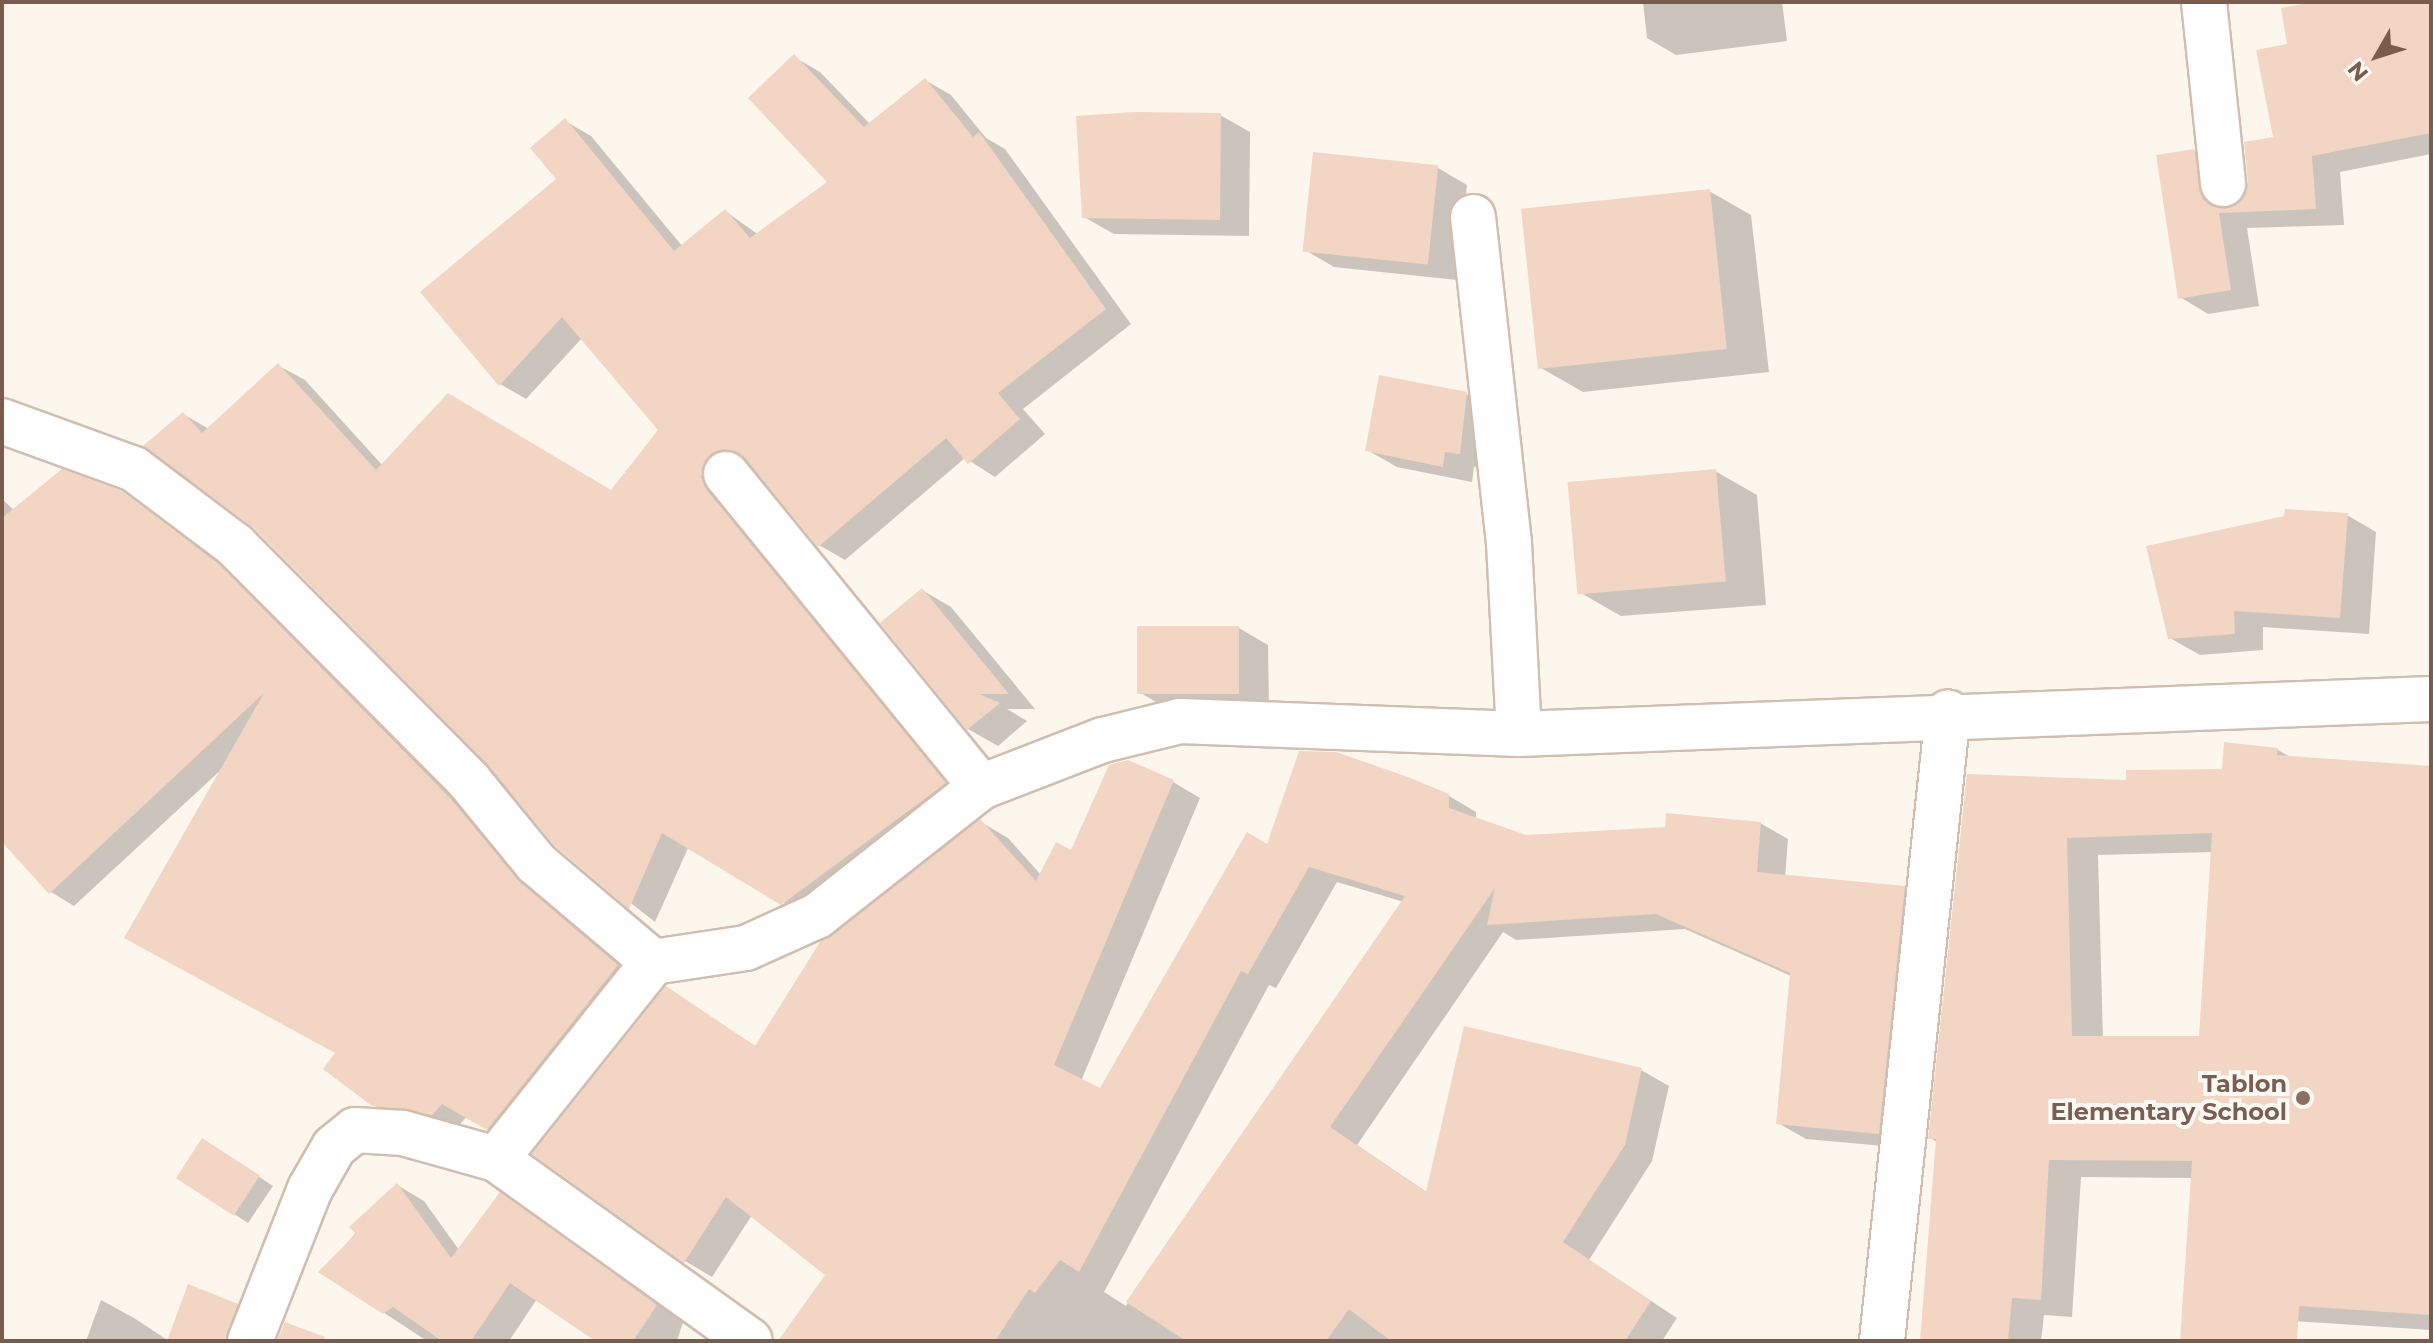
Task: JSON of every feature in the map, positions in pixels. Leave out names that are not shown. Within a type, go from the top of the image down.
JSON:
[{"type":"street","points":[[2204,2],[2223,184]]},
{"type":"street","points":[[1473,217],[1509,543],[1519,734]]},
{"type":"street","points":[[2,421],[134,469],[236,546],[469,781],[536,863],[653,962]]},
{"type":"street","points":[[726,474],[981,787]]},
{"type":"street","points":[[496,1159],[653,962],[746,948],[817,916],[981,787],[1180,721],[1519,734],[1948,712],[2431,699]]},
{"type":"street","points":[[1882,1341],[1948,712]]},
{"type":"street","points":[[250,1341],[310,1189],[334,1147],[355,1130],[403,1133],[496,1159],[750,1341]]},
{"type":"building","points":[[2313,2],[2431,2],[2431,133],[2312,156],[2316,209],[2219,213],[2231,290],[2178,299],[2156,155],[2194,149],[2203,199],[2225,209],[2238,204],[2248,182],[2244,142],[2273,137],[2256,50],[2287,44],[2281,8]]},
{"type":"building","points":[[794,54],[864,127],[925,78],[973,137],[979,132],[1106,309],[998,393],[1020,419],[968,464],[946,438],[818,547],[745,458],[723,449],[710,455],[701,477],[707,490],[946,783],[781,905],[662,833],[629,909],[554,845],[487,764],[254,528],[143,446],[183,412],[202,433],[278,363],[376,470],[448,393],[611,490],[658,430],[562,317],[499,386],[420,292],[556,179],[530,148],[565,118],[674,251],[725,209],[750,238],[827,182],[748,98]]},
{"type":"building","points":[[1133,112],[1221,113],[1220,220],[1082,218],[1076,116]]},
{"type":"building","points":[[1313,152],[1438,165],[1428,265],[1303,251]]},
{"type":"building","points":[[1710,189],[1727,349],[1538,369],[1521,209]]},
{"type":"building","points":[[1379,375],[1467,392],[1460,454],[1445,452],[1443,467],[1365,451]]},
{"type":"building","points":[[62,469],[122,491],[220,565],[450,798],[520,882],[618,965],[487,1130],[442,1104],[432,1115],[372,1106],[323,1069],[335,1053],[124,938],[264,693],[49,894],[2,842],[2,518]]},
{"type":"building","points":[[1716,469],[1726,582],[1577,595],[1568,482]]},
{"type":"building","points":[[2285,509],[2348,513],[2340,618],[2234,611],[2235,634],[2168,639],[2146,546],[2284,516]]},
{"type":"building","points":[[922,588],[1009,694],[979,694],[1000,703],[967,730],[880,623]]},
{"type":"building","points":[[1137,626],[1239,626],[1239,694],[1137,694]]},
{"type":"building","name":"Tablon Elementary School","points":[[2224,742],[2278,748],[2277,755],[2431,766],[2431,1315],[2299,1306],[2297,1341],[2180,1341],[2192,1161],[2049,1160],[2041,1300],[2012,1298],[2008,1341],[1920,1341],[1936,1139],[1928,1139],[1967,774],[2126,780],[2126,770],[2222,769]],"holes":[[[2212,833],[2199,1036],[2072,1036],[2067,838]]]},
{"type":"building","points":[[1299,751],[1336,752],[1408,777],[1449,794],[1449,808],[1526,835],[1665,827],[1666,813],[1761,822],[1757,872],[1905,886],[1879,1134],[1776,1124],[1790,973],[1656,914],[1487,925],[1495,888],[1330,1127],[1426,1192],[1464,1026],[1642,1068],[1625,1145],[1563,1242],[1651,1301],[1625,1341],[1391,1341],[1349,1309],[1326,1341],[1186,1341],[1126,1302],[1405,896],[1309,867],[1248,974],[1241,971],[1079,1272],[1060,1260],[1035,1293],[1029,1289],[995,1341],[778,1341],[825,1275],[726,1197],[684,1263],[532,1154],[666,986],[755,1046],[820,942],[980,819],[1036,881],[1056,842],[1071,850],[1109,765],[1128,760],[1174,780],[1054,1065],[1100,1088],[1247,832],[1267,844]]},
{"type":"building","points":[[202,1138],[260,1176],[234,1216],[176,1178]]},
{"type":"building","points":[[397,1183],[451,1258],[500,1192],[657,1305],[633,1341],[595,1341],[510,1283],[471,1341],[442,1341],[393,1307],[383,1314],[318,1272],[356,1234],[349,1227]]},
{"type":"building","points":[[188,1284],[238,1304],[226,1341],[167,1341]]},
{"type":"building","points":[[285,1322],[325,1337],[324,1341],[277,1341]]},
{"type":"place","name":"Tablon Elementary School","points":[[2303,1098]]}]
